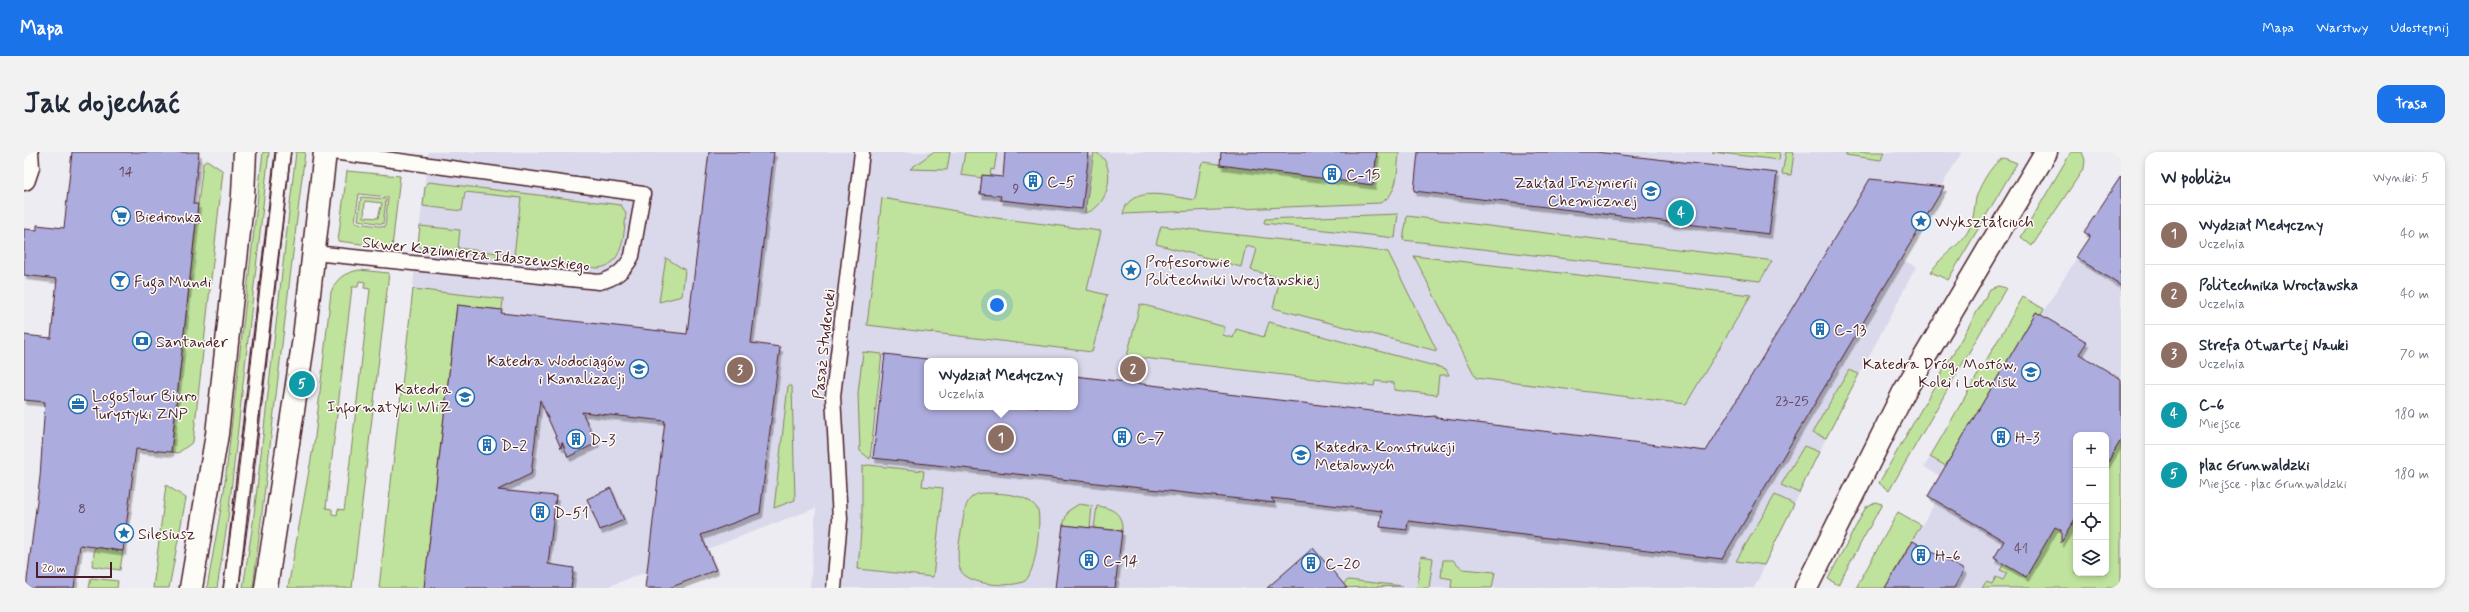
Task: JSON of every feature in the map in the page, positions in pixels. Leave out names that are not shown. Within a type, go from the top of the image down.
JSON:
[{"type":"main road","points":[[192,588],[217,434],[243,195],[245,152]]},
{"type":"main road","points":[[266,588],[304,338],[325,152]]},
{"type":"main road","points":[[1806,588],[1904,392],[2046,152]]},
{"type":"lane","points":[[231,588],[283,152]]},
{"type":"lane","name":"Skwer Kazimierza Idaszewskiego","points":[[314,253],[599,282],[609,280],[619,274],[628,264],[632,256],[643,194],[332,152]]},
{"type":"lane","name":"Pasaż Studencki","points":[[834,588],[840,519],[833,396],[862,152]]},
{"type":"shaded area","points":[[428,152],[1962,152],[1941,187],[1944,187],[1901,259],[1916,267],[1826,438],[1754,588],[810,588],[816,508],[604,588],[379,588]]},
{"type":"shaded area","points":[[2121,176],[2121,440],[2109,460],[2109,432],[2073,432],[2073,522],[2067,533],[2059,529],[1999,588],[1986,582],[1982,588],[1885,588],[1936,501],[1928,496],[1940,476],[1924,467],[1930,457],[1946,466],[2036,312],[2041,315],[2090,237],[2084,232]]},
{"type":"green space","points":[[263,152],[269,152],[228,518],[217,588],[207,588],[224,491]]},
{"type":"green space","points":[[296,152],[305,152],[253,588],[243,588],[253,523]]},
{"type":"green space","points":[[933,152],[950,152],[947,170],[910,169]]},
{"type":"green space","points":[[965,152],[997,152],[994,170],[991,169],[990,176],[982,178],[961,175]]},
{"type":"green space","points":[[1094,152],[1102,156],[1106,164],[1109,173],[1108,183],[1106,193],[1101,202],[1094,209],[1085,213]]},
{"type":"green space","points":[[1377,152],[1399,152],[1394,188],[1391,194],[1380,203],[1123,214],[1127,204],[1134,198],[1143,195],[1164,195],[1195,200],[1201,165],[1204,162],[1373,185]]},
{"type":"green space","points":[[1712,152],[1780,152],[1779,160]]},
{"type":"green space","points":[[1786,152],[1794,152],[1791,175],[1782,174]]},
{"type":"green space","points":[[1846,152],[1885,152],[1881,160],[1846,155]]},
{"type":"green space","points":[[2071,152],[2082,152],[2085,160],[2084,168],[2032,246],[2021,237]]},
{"type":"green space","points":[[2004,158],[2017,163],[1948,280],[1931,272],[1936,265],[1963,239],[1972,222],[1976,198],[1980,188],[1995,164]]},
{"type":"green space","points":[[207,160],[223,171],[193,442],[178,453],[171,452],[203,163]]},
{"type":"green space","points":[[347,171],[400,176],[392,248],[338,241]],"holes":[[[359,194],[388,197],[385,227],[358,223],[355,221]]]},
{"type":"green space","points":[[429,182],[621,205],[626,213],[621,247],[618,255],[613,261],[607,266],[598,268],[422,249],[418,244],[420,226],[460,230],[458,248],[514,255],[521,198],[465,192],[462,211],[423,206],[425,187]]},
{"type":"green space","points":[[361,197],[386,199],[383,224],[358,220]],"holes":[[[365,201],[382,203],[378,218],[364,217]]]},
{"type":"green space","points":[[882,198],[996,218],[1101,231],[1087,290],[1107,295],[1092,352],[867,325]]},
{"type":"green space","points":[[1398,214],[1395,238],[1264,223],[1265,219]]},
{"type":"green space","points":[[1407,216],[1772,261],[1760,281],[1403,240]]},
{"type":"green space","points":[[1161,226],[1388,252],[1437,351],[1273,308],[1280,278],[1251,270],[1257,249],[1246,246],[1241,267],[1156,244]]},
{"type":"green space","points":[[1414,256],[1751,295],[1686,404],[1476,378]]},
{"type":"green space","points":[[666,258],[685,270],[682,296],[659,302]]},
{"type":"green space","points":[[359,270],[389,273],[352,588],[288,588],[315,437],[331,292],[342,276]],"holes":[[[359,281],[365,282],[364,288],[370,289],[345,504],[344,510],[338,509],[337,515],[332,514],[332,509],[326,508],[352,287],[358,287]]]},
{"type":"green space","points":[[1998,286],[2006,288],[1889,491],[1879,483],[1990,289]]},
{"type":"green space","points":[[413,289],[503,299],[502,310],[457,305],[424,588],[379,588]]},
{"type":"green space","points":[[2023,297],[2044,309],[2041,315],[2036,312],[1946,466],[1930,457]]},
{"type":"green space","points":[[1140,304],[1225,327],[1223,335],[1233,338],[1236,329],[1264,337],[1269,322],[1446,369],[1449,375],[1439,375],[1437,395],[1394,390],[1394,383],[1375,381],[1374,386],[1127,356]]},
{"type":"green space","points":[[863,352],[882,354],[870,459],[860,451],[858,393]]},
{"type":"green space","points":[[1849,370],[1859,374],[1826,438],[1812,433]]},
{"type":"green space","points":[[788,386],[792,386],[795,500],[774,508]]},
{"type":"green space","points":[[2121,440],[2121,588],[1982,588],[1986,582],[1992,584],[1996,577],[2003,580],[2007,573],[2000,570],[2041,518],[2066,533],[2073,522],[2073,576],[2109,576],[2109,460]]},
{"type":"green space","points":[[1804,446],[1819,452],[1799,493],[1781,485]]},
{"type":"green space","points":[[868,465],[924,471],[922,486],[943,488],[933,577],[858,569],[862,517],[862,470],[863,466]]},
{"type":"green space","points":[[166,485],[186,498],[169,588],[153,588]]},
{"type":"green space","points":[[996,493],[1021,497],[1034,504],[1038,510],[1039,526],[1035,558],[1029,576],[1025,581],[1001,585],[990,584],[971,579],[964,575],[960,569],[958,551],[965,511],[970,499],[976,494]]},
{"type":"green space","points":[[1775,495],[1794,504],[1764,565],[1736,561]]},
{"type":"green space","points":[[1875,502],[1882,504],[1838,585],[1828,579],[1866,507]]},
{"type":"green space","points":[[1079,504],[1092,506],[1090,528],[1063,525],[1068,511]]},
{"type":"green space","points":[[1097,506],[1108,508],[1119,516],[1122,531],[1094,528]]},
{"type":"green space","points":[[1898,512],[1921,525],[1885,588],[1856,588]]},
{"type":"green space","points":[[95,547],[123,551],[120,570],[92,566]]},
{"type":"green space","points":[[1421,556],[1433,558],[1429,588],[1417,588]]},
{"type":"green space","points":[[1443,560],[1453,560],[1463,569],[1495,572],[1492,588],[1451,588],[1452,579],[1441,577]]},
{"type":"green space","points":[[91,578],[118,581],[117,588],[89,588]]},
{"type":"green space","points":[[1348,580],[1403,586],[1338,588]]},
{"type":"building","points":[[72,152],[199,152],[193,204],[198,204],[171,452],[136,449],[123,551],[80,545],[74,588],[26,588],[40,477],[45,402],[24,400],[24,335],[51,338],[57,279],[24,275],[24,229],[37,230],[37,225],[64,228]]},
{"type":"building","points":[[709,152],[774,152],[751,343],[780,347],[760,513],[701,535],[716,570],[669,588],[645,588],[665,421],[582,412],[597,443],[568,457],[562,442],[561,448],[540,400],[531,474],[498,490],[556,496],[548,564],[574,568],[571,588],[424,588],[457,305],[502,310],[501,313],[687,334]]},
{"type":"building","name":"C-5","points":[[1005,152],[1089,152],[1082,209],[1000,200],[1001,196],[980,194],[982,175],[1003,177]]},
{"type":"building","name":"C-15","points":[[1221,152],[1377,152],[1373,185],[1220,165]]},
{"type":"building","points":[[1418,152],[1596,152],[1777,173],[1769,234],[1414,191]]},
{"type":"building","points":[[2121,176],[2121,286],[2076,257],[2090,236],[2084,232]]},
{"type":"building","points":[[1870,179],[1944,187],[1722,559],[1408,521],[1407,530],[1380,527],[1382,511],[1271,498],[1275,503],[873,458],[885,354],[924,359],[924,410],[1078,410],[1078,376],[1422,417],[1436,416],[1436,418],[1706,451]]},
{"type":"building","points":[[2036,312],[2087,342],[2079,354],[2121,379],[2121,440],[2109,460],[2109,432],[2073,432],[2073,522],[2061,543],[2061,530],[2055,527],[2026,577],[1994,558],[2004,541],[1928,496]]},
{"type":"building","points":[[611,488],[624,520],[600,530],[587,499]]},
{"type":"building","name":"C-14","points":[[1063,525],[1122,531],[1115,588],[1055,588]]},
{"type":"building","name":"H-6","points":[[1913,541],[1964,570],[1954,588],[1885,588]]},
{"type":"building","name":"C-20","points":[[1313,548],[1347,588],[1267,588]]},
{"type":"tram line","points":[[223,588],[235,501],[276,152]]},
{"type":"tram line","points":[[239,588],[250,508],[291,152]]},
{"type":"place","name":"C-15","points":[[1332,174]]},
{"type":"place","name":"C-5","points":[[1033,181]]},
{"type":"place","name":"Zakład Inżynierii Chemicznej","points":[[1651,191]]},
{"type":"place","name":"C-6","points":[[1681,213]]},
{"type":"place","name":"Biedronka","points":[[121,216]]},
{"type":"place","name":"Wykształciuch","points":[[1921,221]]},
{"type":"place","name":"Profesorowie Politechniki Wrocławskiej","points":[[1131,270]]},
{"type":"place","name":"Fuga Mundi","points":[[120,281]]},
{"type":"place","name":"C-13","points":[[1820,329]]},
{"type":"place","name":"Santander","points":[[142,341]]},
{"type":"place","name":"Katedra Wodociągów i Kanalizacji","points":[[639,369]]},
{"type":"place","name":"Politechnika Wrocławska","points":[[1133,369]]},
{"type":"place","name":"Strefa Otwartej Nauki","points":[[740,370]]},
{"type":"place","name":"Katedra Dróg, Mostów, Kolei i Lotnisk","points":[[2031,372]]},
{"type":"place","name":"plac Grunwaldzki","points":[[302,384]]},
{"type":"place","name":"Katedra Informatyki WIiZ","points":[[465,397]]},
{"type":"place","name":"LogosTour Biuro Turystyki ZNP","points":[[78,404]]},
{"type":"place","name":"C-7","points":[[1122,437]]},
{"type":"place","name":"H-3","points":[[2001,437]]},
{"type":"place","name":"Wydział Medyczny","points":[[1001,438]]},
{"type":"place","name":"D-3","points":[[576,439]]},
{"type":"place","name":"D-2","points":[[487,445]]},
{"type":"place","name":"Katedra Konstrukcji Metalowych","points":[[1301,455]]},
{"type":"place","name":"D-51","points":[[540,512]]},
{"type":"place","name":"Silesiusz","points":[[124,533]]},
{"type":"place","name":"H-6","points":[[1921,555]]},
{"type":"place","name":"C-14","points":[[1089,560]]},
{"type":"place","name":"C-20","points":[[1311,563]]}]
